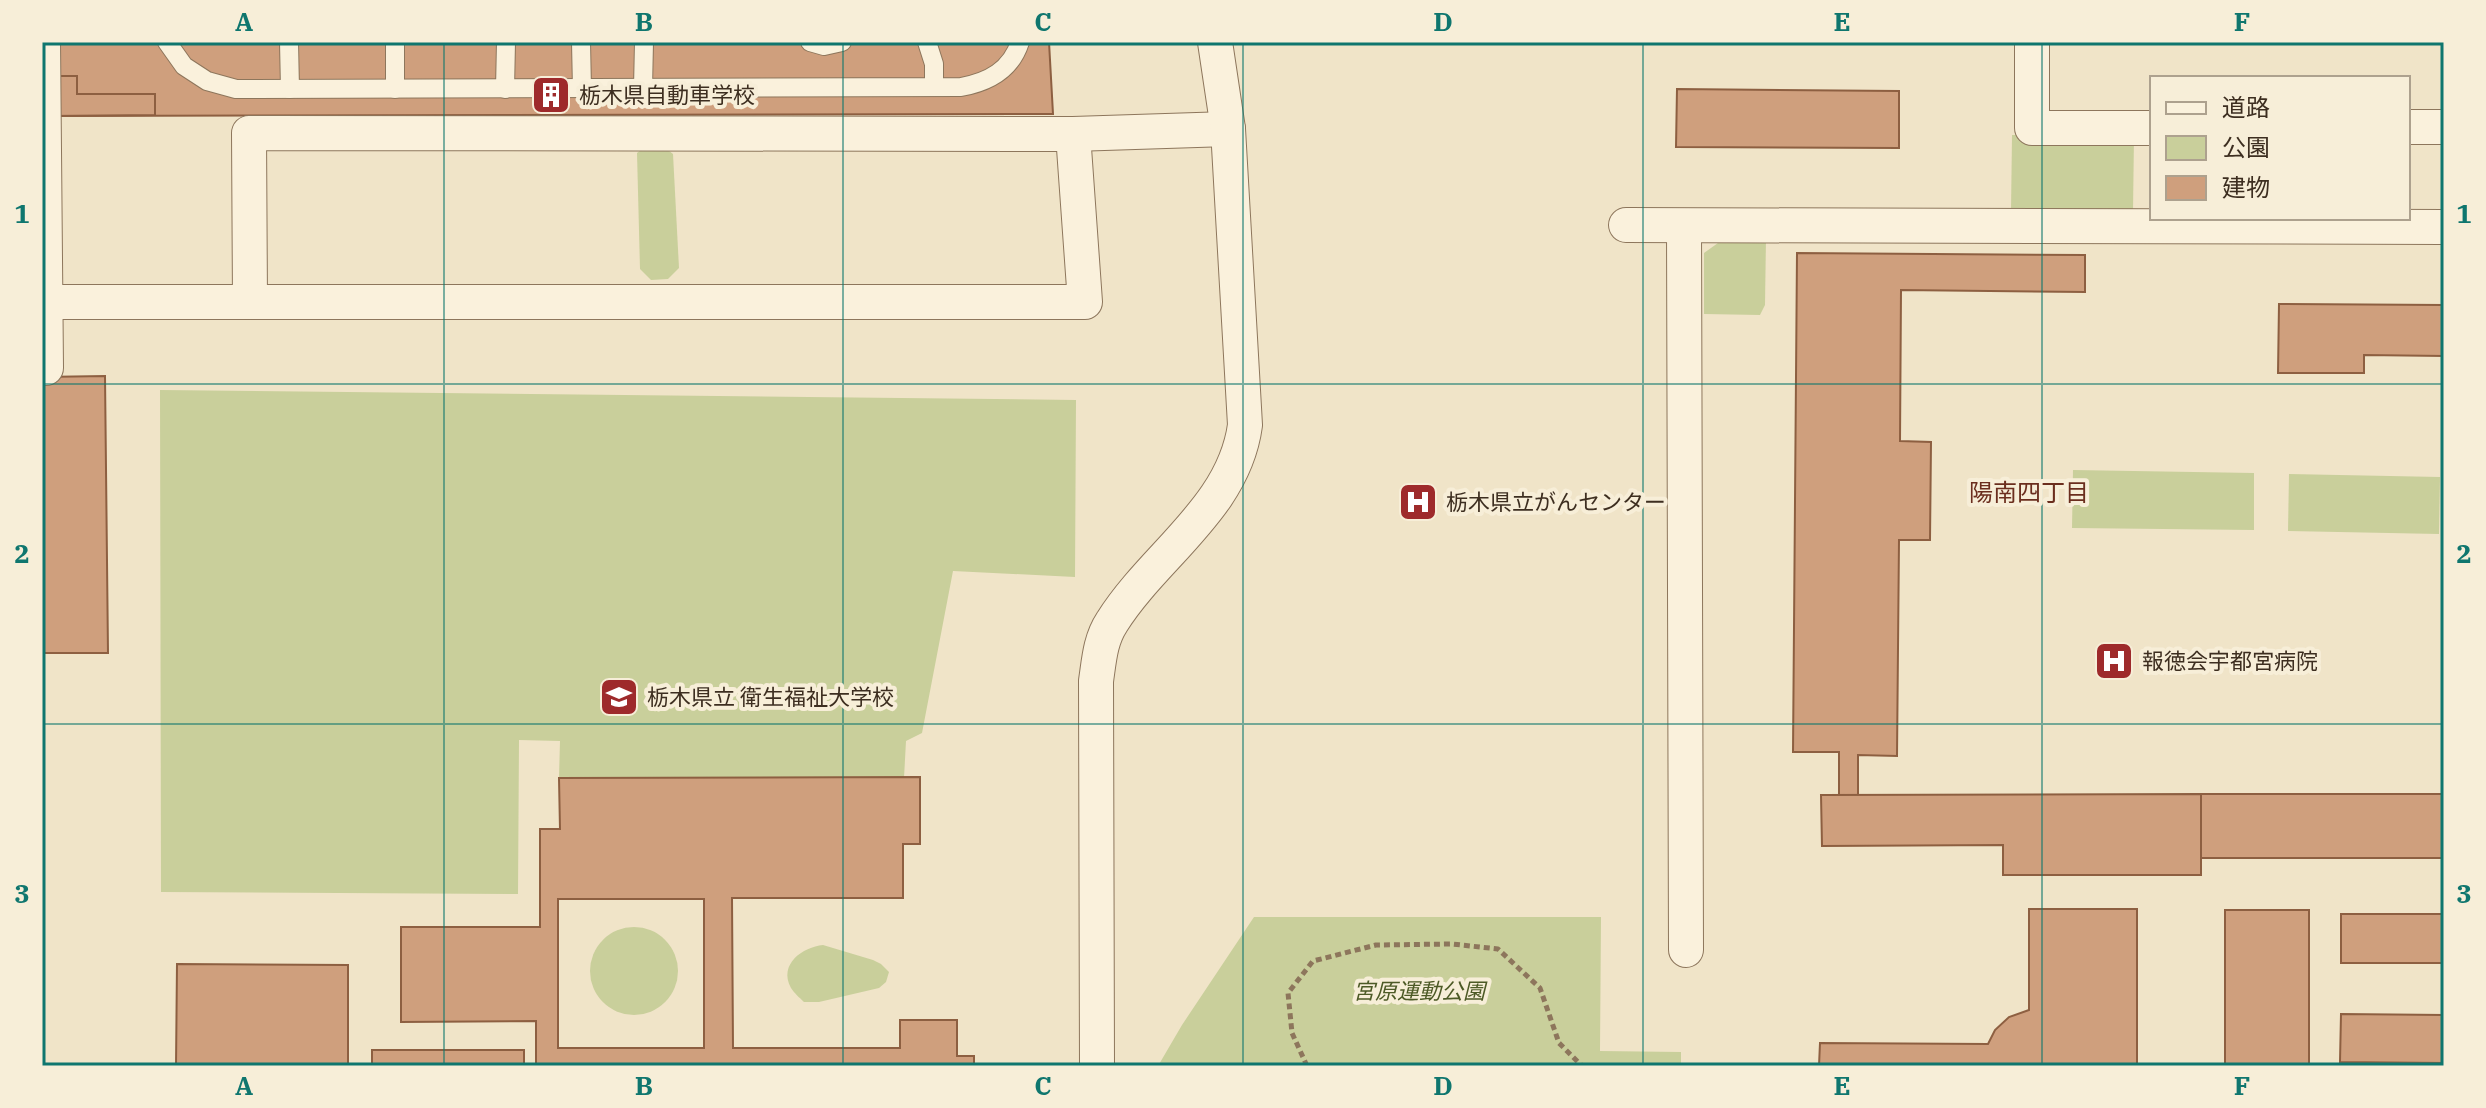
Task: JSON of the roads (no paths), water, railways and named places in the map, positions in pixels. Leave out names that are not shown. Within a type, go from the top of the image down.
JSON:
[{"type":"street","points":[[42,368],[46,368],[43,42]]},
{"type":"street","points":[[1097,1066],[1096,681],[1100,648],[1114,619],[1224,487],[1237,460],[1246,419],[1228,129],[1215,42]]},
{"type":"street","points":[[2032,42],[2032,128],[2150,128]]},
{"type":"street","points":[[2410,127],[2444,127]]},
{"type":"street","points":[[250,302],[249,133],[1073,134],[1228,129]]},
{"type":"street","points":[[46,302],[1085,302],[1073,134]]},
{"type":"street","points":[[1626,225],[2444,227]]},
{"type":"street","points":[[1684,226],[1686,950]]},
{"type":"lane","points":[[167,42],[184,66],[207,81],[236,89],[934,87],[980,84],[1002,71],[1016,55],[1020,42]]},
{"type":"lane","points":[[289,42],[290,89]]},
{"type":"lane","points":[[395,42],[395,89]]},
{"type":"lane","points":[[505,89],[506,42]]},
{"type":"lane","points":[[581,42],[582,89]]},
{"type":"lane","points":[[643,88],[644,42]]},
{"type":"lane","points":[[810,42],[824,46],[842,42]]},
{"type":"lane","points":[[927,42],[934,64],[934,87]]},
{"type":"place","name":"栃木県自動車学校","points":[[551,95]]},
{"type":"place","name":"栃木県立がんセンター","points":[[1418,502]]},
{"type":"place","name":"報徳会宇都宮病院","points":[[2114,661]]},
{"type":"place","name":"栃木県立 衛生福祉大学校","points":[[619,697]]},
{"type":"district","name":"陽南四丁目","points":[[2029,493]]},
{"type":"park label","name":"宮原運動公園","points":[[1419,991]]}]
